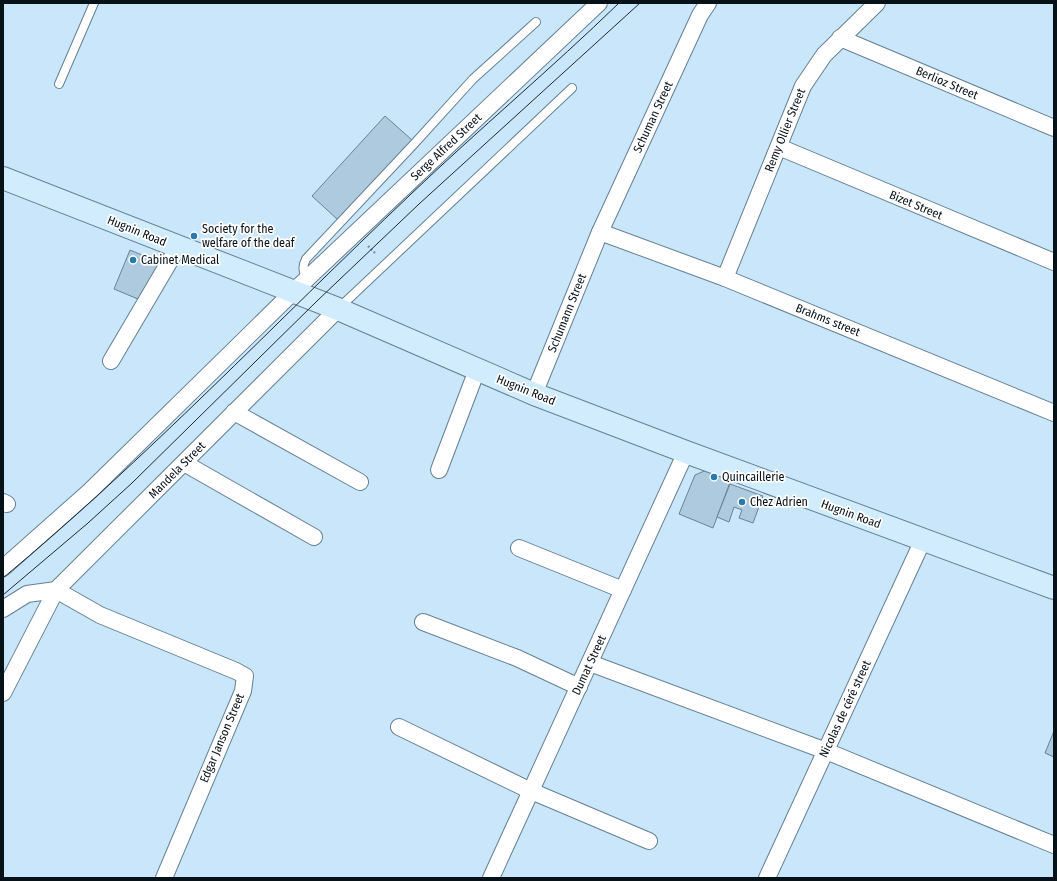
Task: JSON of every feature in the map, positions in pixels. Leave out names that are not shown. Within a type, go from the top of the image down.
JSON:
[{"type":"street","name":"Serge Alfred Street","points":[[3,568],[90,491],[300,285],[599,3]]},
{"type":"street","name":"Schuman Street","points":[[600,232],[700,15],[708,3]]},
{"type":"street","name":"Remy Ollier Street","points":[[725,278],[803,86],[824,55],[877,3]]},
{"type":"street","name":"Berlioz Street","points":[[840,38],[1054,128]]},
{"type":"street","name":"Bizet Street","points":[[779,147],[1054,262]]},
{"type":"street","name":"Hugnin Road","points":[[3,178],[178,247],[300,285],[338,309],[534,394],[686,452],[1054,588]]},
{"type":"street","name":"Brahms street","points":[[600,232],[725,278],[1054,413]]},
{"type":"street","name":"Schumann Street","points":[[534,394],[600,232]]},
{"type":"street","points":[[111,361],[178,247]]},
{"type":"street","name":"Mandela Street","points":[[56,590],[338,309]]},
{"type":"street","points":[[438,470],[477,370]]},
{"type":"street","points":[[234,412],[360,482]]},
{"type":"street","name":"Dumat Street","points":[[491,878],[686,452]]},
{"type":"street","points":[[184,463],[314,537]]},
{"type":"street","name":"Nicolas de céré street","points":[[768,878],[923,540]]},
{"type":"street","points":[[519,548],[623,590]]},
{"type":"street","points":[[3,609],[27,594],[56,590]]},
{"type":"street","points":[[3,693],[56,590]]},
{"type":"street","name":"Edgar Janson Street","points":[[56,590],[100,615],[245,676],[243,691],[164,878]]},
{"type":"street","points":[[423,622],[516,658],[579,687]]},
{"type":"street","points":[[590,663],[826,751],[1054,845]]},
{"type":"street","points":[[399,727],[531,791],[649,841]]},
{"type":"lane","points":[[59,84],[94,3]]},
{"type":"lane","points":[[300,285],[303,266],[306,259],[473,79],[536,22]]},
{"type":"lane","points":[[338,309],[572,88]]},
{"type":"path","points":[[356,233],[385,264]]},
{"type":"building","points":[[385,116],[412,140],[338,220],[312,196]]},
{"type":"building","points":[[130,250],[161,263],[145,302],[114,289]]},
{"type":"building","points":[[709,469],[732,477],[713,528],[679,514],[695,475]]},
{"type":"building","name":"Chez Adrien","points":[[730,484],[763,496],[753,523],[739,518],[742,510],[734,507],[729,522],[717,517]]},
{"type":"building","points":[[1054,731],[1054,757],[1045,753]]},
{"type":"tram line","points":[[3,578],[108,486],[210,390],[410,195],[619,3]]},
{"type":"tram line","points":[[3,595],[88,523],[132,483],[317,301],[419,204],[640,3]]},
{"type":"place","name":"Society for the welfare of the deaf","points":[[194,236]]},
{"type":"place","name":"Cabinet Medical","points":[[133,260]]},
{"type":"place","name":"Quincaillerie","points":[[714,477]]},
{"type":"place","name":"Chez Adrien","points":[[742,502]]}]
